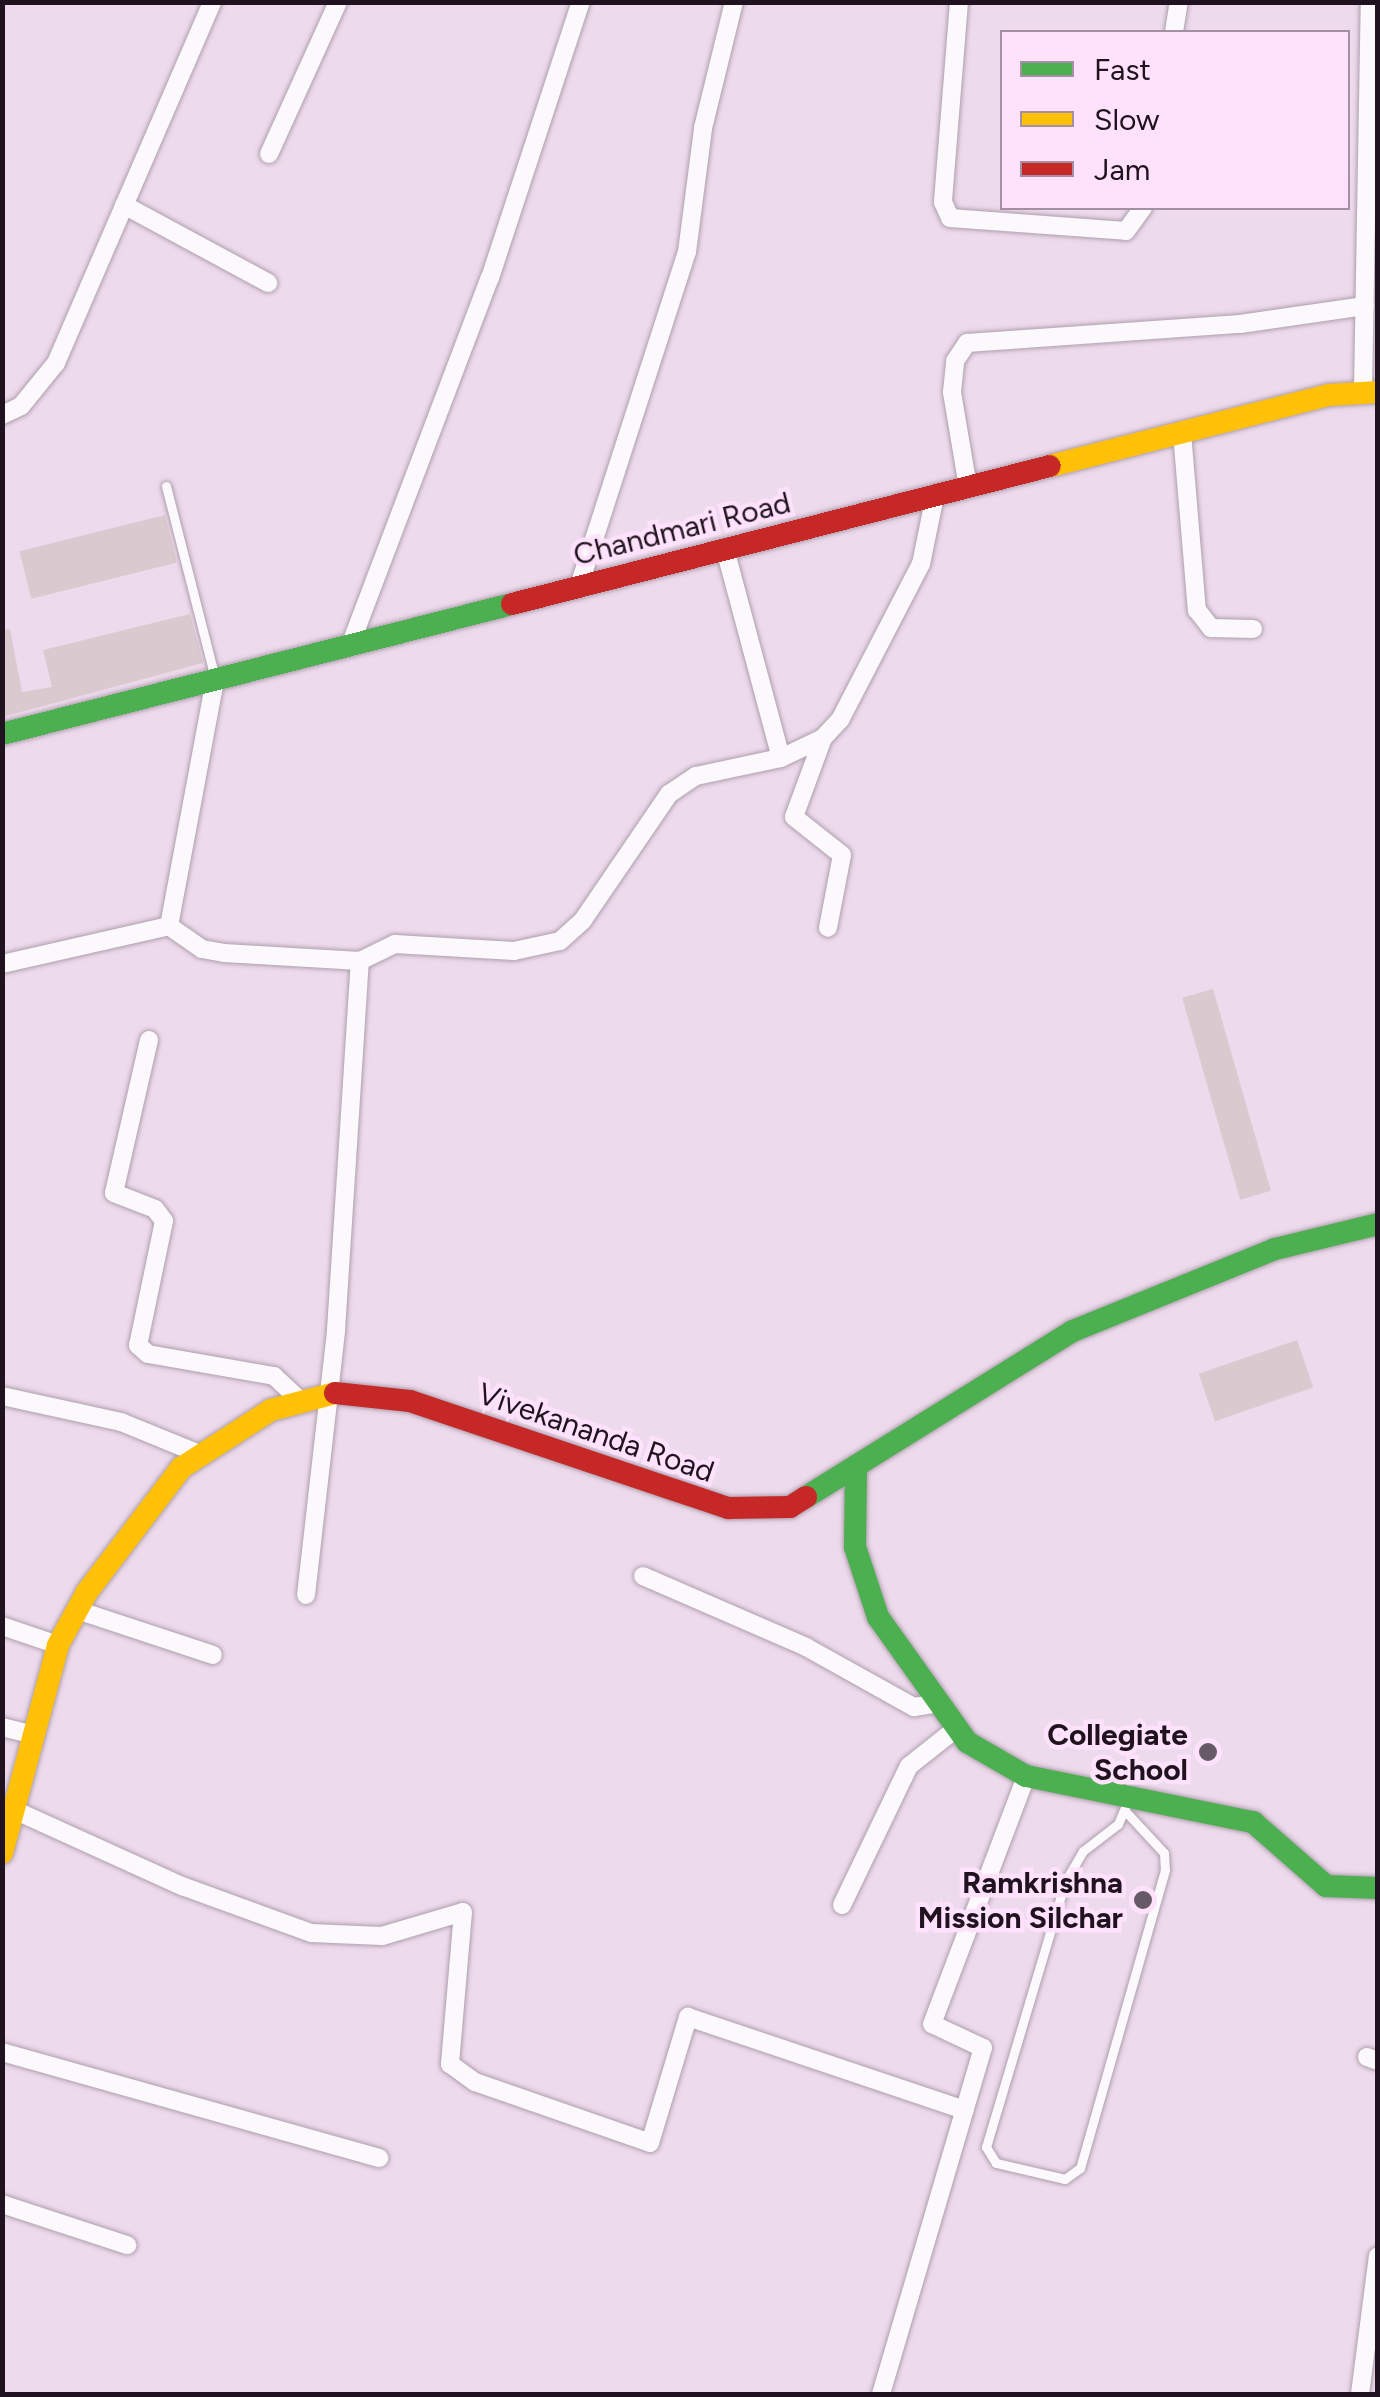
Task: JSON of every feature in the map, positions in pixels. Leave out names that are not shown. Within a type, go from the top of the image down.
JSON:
[{"type":"street","points":[[2,415],[21,406],[56,363],[212,2]]},
{"type":"street","points":[[269,154],[338,2]]},
{"type":"street","points":[[350,643],[490,278],[581,2]]},
{"type":"street","points":[[579,586],[687,252],[703,128],[734,2]]},
{"type":"street","points":[[959,2],[943,202],[950,218],[1126,230],[1136,227],[1142,210]]},
{"type":"street","points":[[1174,30],[1179,2]]},
{"type":"street","points":[[1370,2],[1365,306],[1370,391]]},
{"type":"street","points":[[124,206],[268,283]]},
{"type":"street","points":[[968,487],[952,392],[955,361],[967,343],[1240,324],[1365,306]]},
{"type":"street","name":"Chandmari Road","points":[[2,734],[968,487],[1370,391]]},
{"type":"street","points":[[1182,434],[1197,610],[1210,628],[1253,629]]},
{"type":"street","points":[[828,928],[842,856],[794,817],[824,738],[840,720],[920,564],[935,496]]},
{"type":"street","points":[[725,550],[781,758]]},
{"type":"street","points":[[169,926],[216,680]]},
{"type":"street","points":[[2,964],[169,926],[202,949],[360,961],[395,944],[514,950],[560,942],[583,920],[669,794],[722,767],[781,758],[824,738]]},
{"type":"street","points":[[306,1595],[328,1392],[360,961]]},
{"type":"street","points":[[149,1040],[114,1193],[155,1209],[164,1222],[138,1345],[148,1354],[274,1376],[302,1401]]},
{"type":"street","name":"Vivekananda Road","points":[[2,1853],[58,1645],[77,1610],[181,1468],[270,1410],[328,1392],[410,1401],[728,1508],[790,1506],[1074,1331],[1275,1249],[1378,1224]]},
{"type":"street","points":[[2,1396],[120,1422],[202,1455]]},
{"type":"street","points":[[856,1466],[856,1547],[878,1617],[967,1742],[1026,1776],[1128,1804],[1253,1822],[1326,1886],[1378,1888]]},
{"type":"street","points":[[643,1576],[806,1646],[914,1707],[940,1703]]},
{"type":"street","points":[[77,1610],[213,1655]]},
{"type":"street","points":[[2,1626],[58,1645]]},
{"type":"street","points":[[2,1727],[34,1734]]},
{"type":"street","points":[[842,1904],[909,1766],[957,1728]]},
{"type":"street","points":[[881,2394],[983,2048],[932,2024],[1026,1776]]},
{"type":"street","points":[[12,1809],[182,1886],[310,1933],[382,1936],[463,1912],[450,2064],[475,2082],[650,2142],[688,2017],[965,2110]]},
{"type":"street","points":[[2,2052],[378,2158]]},
{"type":"street","points":[[2,2204],[127,2245]]},
{"type":"street","points":[[1360,2394],[1378,2256]]},
{"type":"lane","points":[[166,486],[216,680]]},
{"type":"lane","points":[[1128,1804],[1164,1853],[1164,1870],[1080,2168],[1065,2179],[996,2162],[986,2146],[1065,1882],[1083,1850],[1128,1804]]},
{"type":"building","points":[[165,515],[177,563],[31,599],[19,551]]},
{"type":"building","points":[[190,614],[203,663],[2,717],[2,630],[10,629],[22,692],[52,687],[43,650]]},
{"type":"building","points":[[1213,989],[1271,1191],[1240,1200],[1182,998]]},
{"type":"building","points":[[1297,1340],[1313,1387],[1215,1421],[1199,1374]]},
{"type":"traffic: fast","points":[[2,734],[512,604]]},
{"type":"traffic: fast","points":[[806,1497],[1073,1331],[1275,1249],[1378,1224]]},
{"type":"traffic: fast","points":[[856,1466],[855,1547],[878,1617],[967,1742],[1026,1776],[1253,1822],[1326,1886],[1378,1888]]},
{"type":"traffic: slow","points":[[1050,466],[1329,395],[1378,392]]},
{"type":"traffic: slow","points":[[2,1853],[58,1645],[87,1592],[181,1468],[271,1410],[335,1393]]},
{"type":"traffic: jam","points":[[512,604],[1050,466]]},
{"type":"traffic: jam","points":[[335,1393],[410,1401],[728,1508],[790,1507],[806,1497]]},
{"type":"place","name":"Collegiate School","points":[[1208,1752]]},
{"type":"place","name":"Ramkrishna Mission Silchar","points":[[1143,1900]]}]
